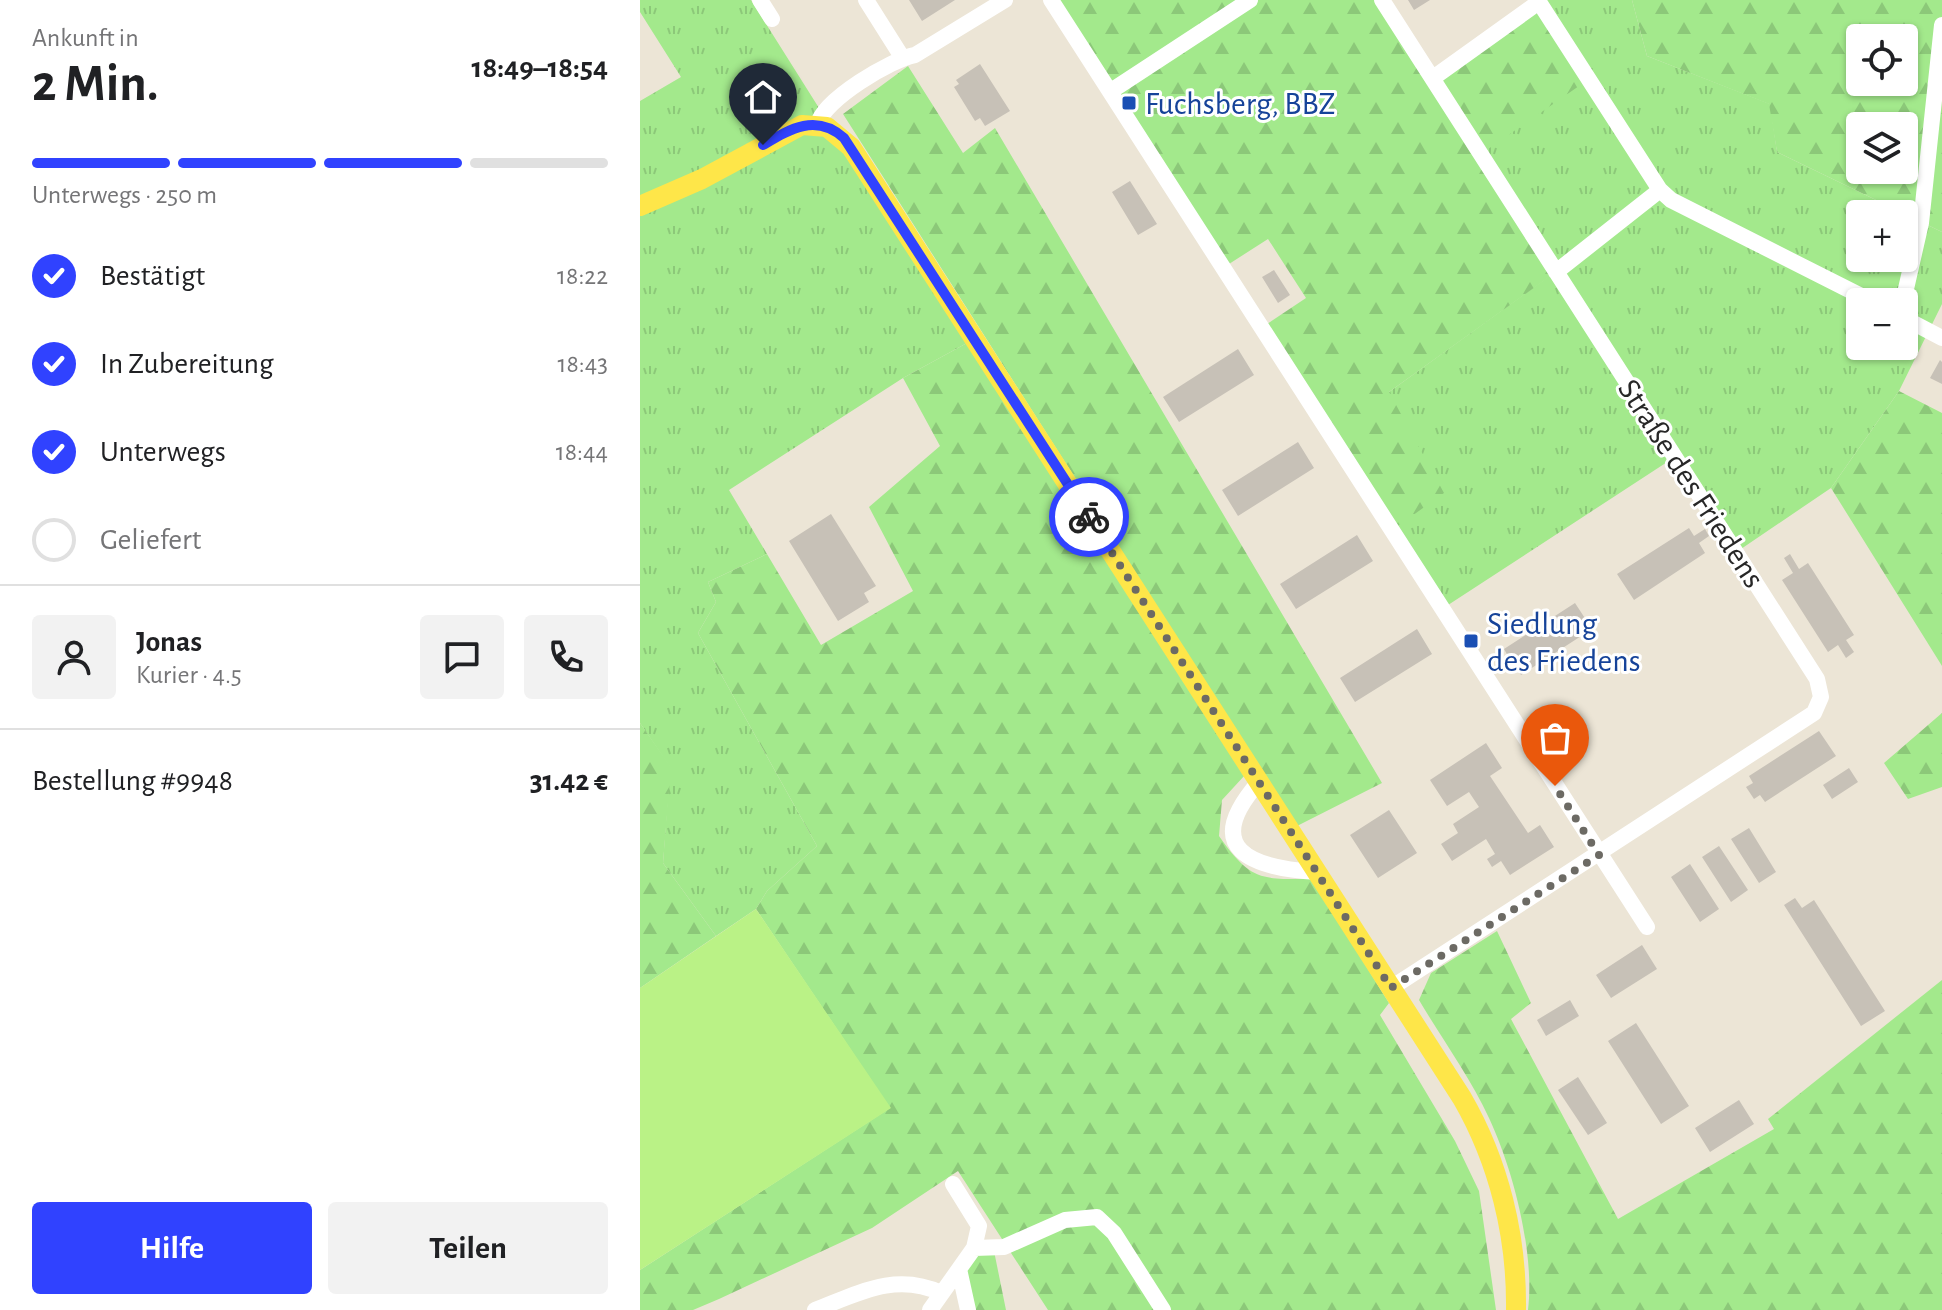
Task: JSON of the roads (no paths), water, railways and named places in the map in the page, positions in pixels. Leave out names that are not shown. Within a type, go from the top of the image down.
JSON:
[{"type":"main road","points":[[640,206],[724,168],[790,129],[818,124],[844,138],[885,197],[1462,1098],[1484,1140],[1510,1232],[1516,1310]]},
{"type":"street","points":[[760,0],[772,19]]},
{"type":"street","points":[[866,0],[902,57]]},
{"type":"street","points":[[818,124],[831,103],[902,57],[915,55],[1005,0]]},
{"type":"street","points":[[1051,0],[1647,927]]},
{"type":"street","points":[[1111,91],[1250,0]]},
{"type":"street","name":"Straße des Friedens","points":[[1382,0],[1817,679],[1821,697],[1814,713],[1599,855]]},
{"type":"street","points":[[1433,78],[1539,2],[1660,190],[1671,200],[1846,288]]},
{"type":"street","points":[[1906,288],[1921,223],[1942,25]]},
{"type":"street","points":[[1556,272],[1660,190]]},
{"type":"street","points":[[1918,325],[1942,338]]},
{"type":"street","points":[[1259,782],[1241,803],[1232,821],[1233,840],[1250,859],[1280,870],[1317,872]]},
{"type":"street","points":[[1391,988],[1599,855]]},
{"type":"street","points":[[930,1310],[974,1248],[979,1226],[953,1184]]},
{"type":"street","points":[[974,1248],[1004,1247],[1065,1220],[1097,1217],[1114,1233],[1163,1310]]},
{"type":"street","points":[[959,1269],[968,1310]]},
{"type":"street","points":[[815,1310],[884,1283],[921,1284],[941,1293]]},
{"type":"place","name":"Fuchsberg, BBZ","points":[[1129,103]]},
{"type":"place","name":"Siedlung des Friedens","points":[[1471,641]]}]
